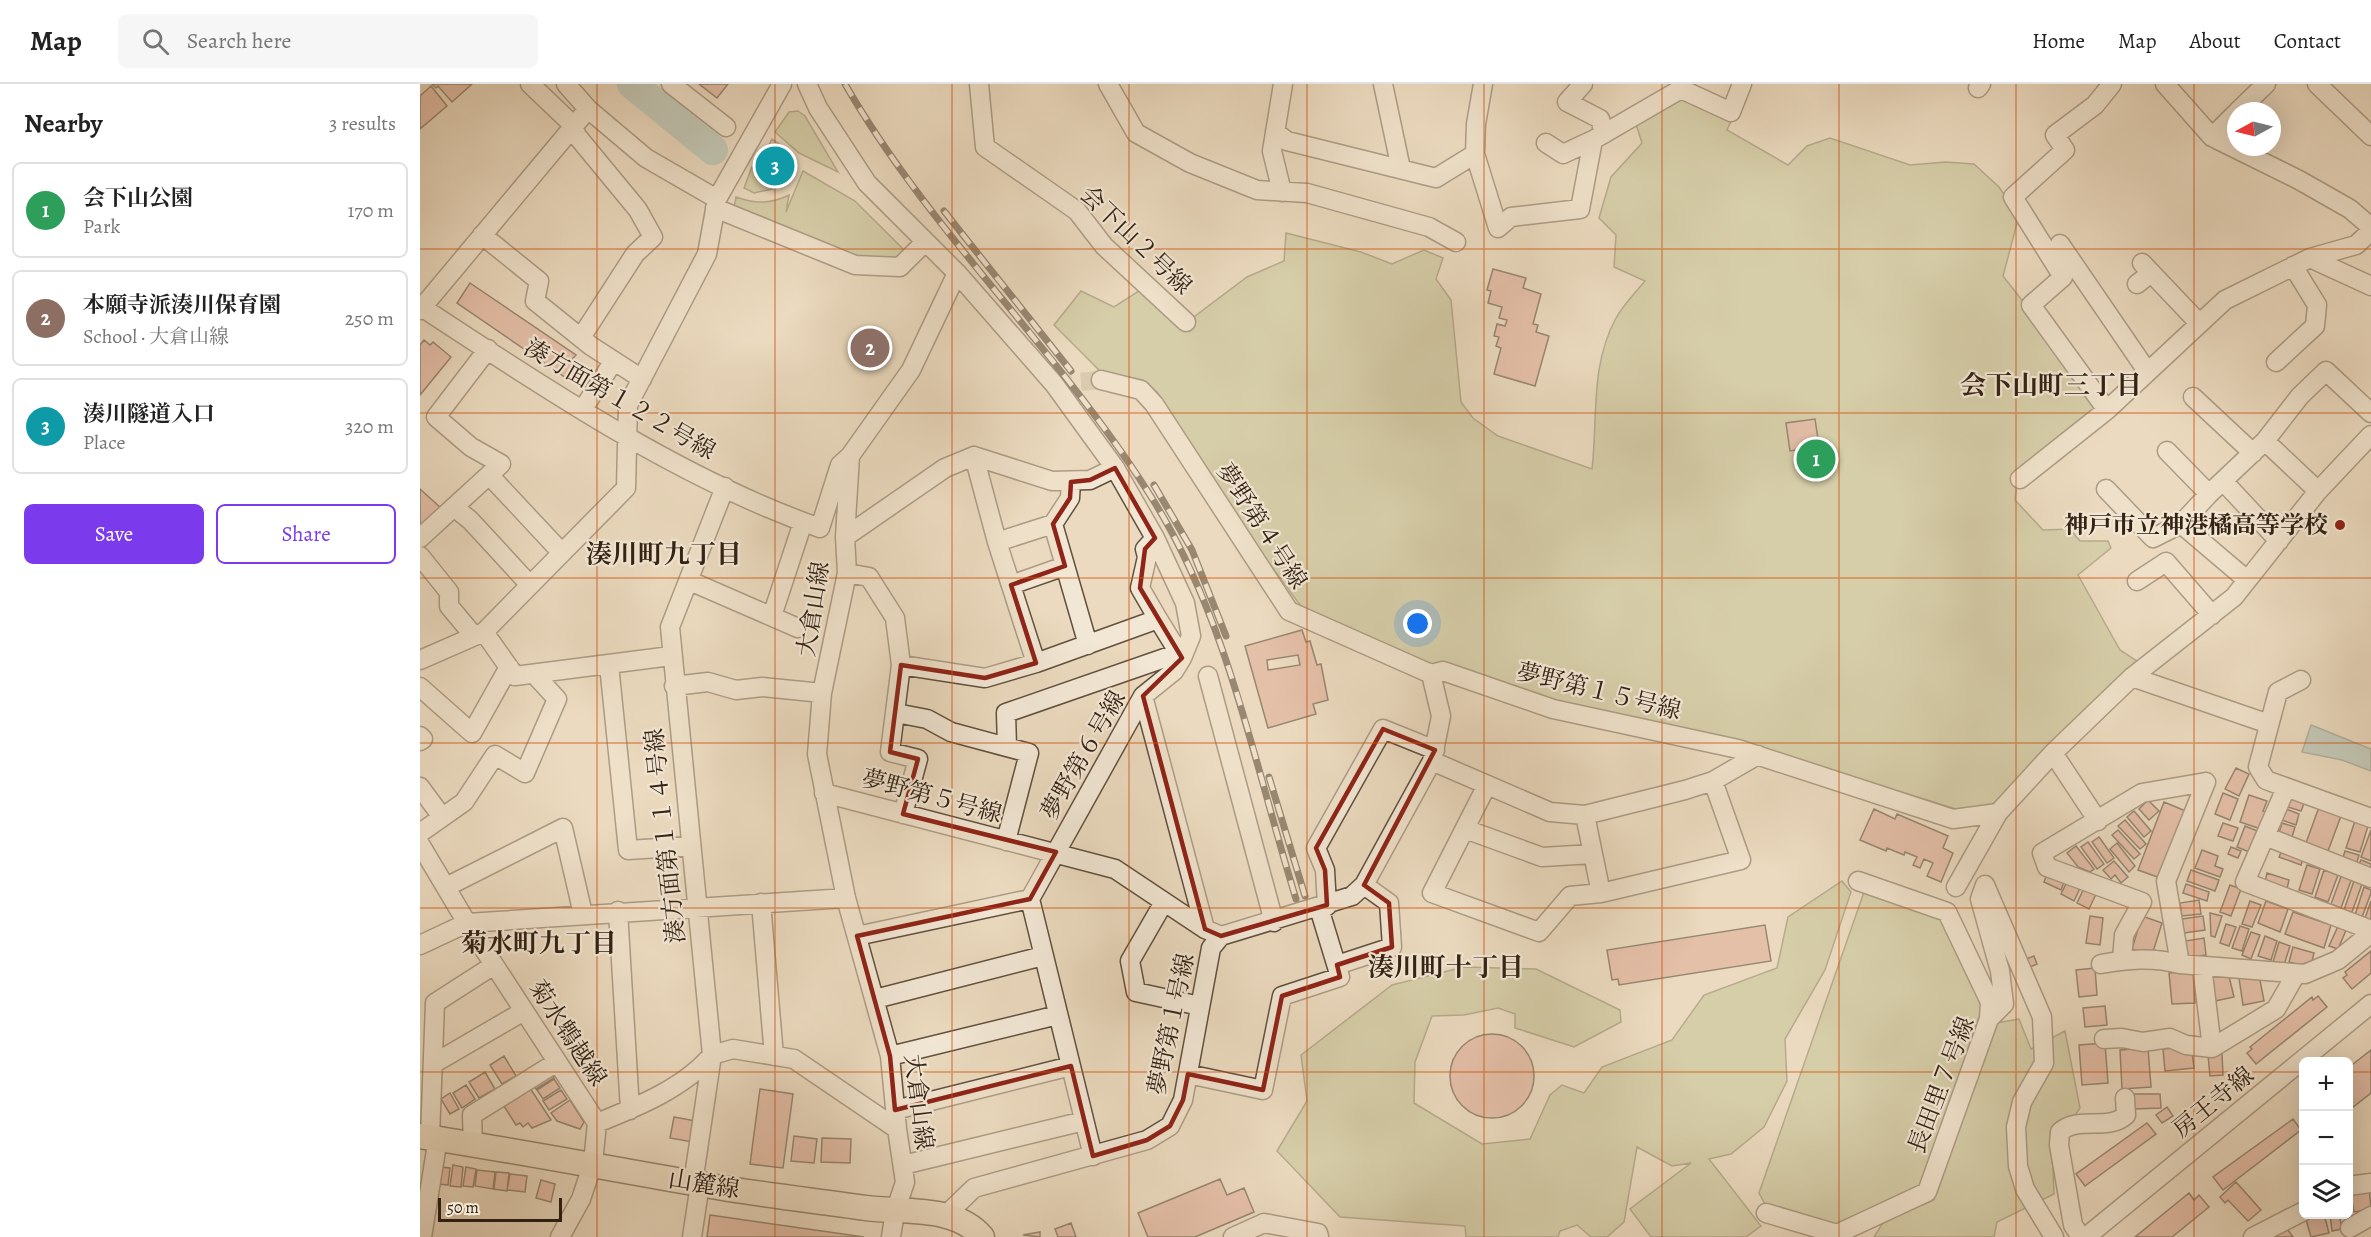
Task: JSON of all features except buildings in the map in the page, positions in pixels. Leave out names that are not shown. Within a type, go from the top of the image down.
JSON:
[{"type":"main road","name":"山麓線","points":[[429,1137],[592,1163],[697,1184],[895,1212],[947,1214],[977,1231],[982,1237]]},
{"type":"street","points":[[530,84],[573,125],[577,135],[638,210],[653,237],[635,254],[582,336]]},
{"type":"street","points":[[566,84],[588,109],[646,158],[716,204],[855,265],[900,267],[925,242]]},
{"type":"street","points":[[671,84],[726,127]]},
{"type":"street","points":[[420,660],[479,634],[626,489],[628,405],[707,254],[716,204],[782,84]]},
{"type":"street","points":[[772,616],[803,522],[820,528],[840,465],[850,456],[911,370],[957,273],[867,183],[818,108],[807,84]]},
{"type":"street","points":[[1108,84],[1136,133],[1190,163],[1257,190],[1307,193],[1429,227],[1456,242]]},
{"type":"street","points":[[1282,192],[1272,150],[1284,84]]},
{"type":"street","points":[[1383,84],[1401,169]]},
{"type":"street","points":[[1483,84],[1476,124],[1475,154],[1498,228],[1511,217],[1580,209],[1599,137],[1600,119],[1566,102],[1583,84]]},
{"type":"street","points":[[1546,143],[1563,154],[1599,137],[1676,87],[1731,112],[1742,84]]},
{"type":"street","points":[[2107,410],[2031,305],[2063,277],[2013,197],[2065,150],[2055,135],[2095,105],[2112,84]]},
{"type":"street","points":[[2165,84],[2212,137],[2299,180],[2350,209],[2371,227]]},
{"type":"street","points":[[2247,102],[2266,84]]},
{"type":"street","points":[[2317,84],[2371,136]]},
{"type":"street","name":"会下山２号線","points":[[981,85],[985,147],[1077,211],[1104,246],[1186,322]]},
{"type":"street","points":[[421,308],[588,109]]},
{"type":"street","points":[[2212,137],[2227,122]]},
{"type":"street","points":[[1275,132],[1287,141],[1436,178],[1475,154]]},
{"type":"street","points":[[2020,479],[2107,410],[2198,322],[2225,300],[2310,258],[2356,244],[2371,231]]},
{"type":"street","points":[[482,235],[539,280],[535,301],[613,362],[642,379]]},
{"type":"street","points":[[2060,244],[2147,370]]},
{"type":"street","points":[[2310,258],[2371,286]]},
{"type":"street","points":[[2276,362],[2315,326],[2317,305],[2293,266]]},
{"type":"street","name":"夢野第６号線","points":[[957,273],[1054,384],[1115,468],[1155,538],[1185,603],[1191,636],[1174,671],[1143,696],[1030,899]]},
{"type":"street","points":[[2143,274],[2198,322]]},
{"type":"street","name":"湊方面第１２２号線","points":[[421,308],[627,436],[725,487],[803,522]]},
{"type":"street","points":[[420,538],[501,464],[471,447],[436,417],[488,349]]},
{"type":"street","points":[[583,409],[613,362]]},
{"type":"street","points":[[2106,489],[2153,538],[2181,524],[2259,447],[2301,396],[2326,371],[2371,413]]},
{"type":"street","name":"夢野第４号線","points":[[1101,380],[1141,390],[1154,404],[1289,611],[1431,674]]},
{"type":"street","points":[[2193,397],[2318,490]]},
{"type":"street","points":[[1956,887],[1998,813],[2053,753],[2132,677],[2234,597],[2318,490],[2371,435]]},
{"type":"street","points":[[2167,451],[2209,494]]},
{"type":"street","name":"大倉山線","points":[[850,456],[845,537],[847,573],[822,693],[817,754],[846,898],[890,1056],[897,1129],[906,1182],[895,1212],[891,1237]]},
{"type":"street","points":[[845,537],[945,468],[975,456],[1052,481],[1090,480],[1115,468]]},
{"type":"street","points":[[975,456],[997,542],[1036,663]]},
{"type":"street","points":[[490,476],[561,554]]},
{"type":"street","points":[[2223,481],[2278,541]]},
{"type":"street","points":[[997,542],[1053,524],[1070,498],[1071,482]]},
{"type":"street","name":"湊方面第１１４号線","points":[[692,1237],[712,1055],[671,656],[670,627],[725,487]]},
{"type":"street","points":[[455,508],[470,520],[530,585]]},
{"type":"street","points":[[1053,524],[1088,645]]},
{"type":"street","points":[[2181,524],[2247,580]]},
{"type":"street","points":[[1007,747],[1006,714],[1181,655],[1140,588],[1147,557],[1145,549],[1155,538]]},
{"type":"street","points":[[420,556],[449,592],[449,606],[479,634],[515,676],[671,656]]},
{"type":"street","points":[[2137,581],[2166,562],[2212,615]]},
{"type":"street","points":[[1011,585],[1065,566]]},
{"type":"street","points":[[847,573],[869,577],[895,618],[901,665],[890,752],[918,759],[903,814]]},
{"type":"street","points":[[690,581],[798,628]]},
{"type":"street","points":[[901,665],[985,678],[1036,663],[1158,619]]},
{"type":"street","points":[[609,665],[628,850],[691,846]]},
{"type":"street","points":[[420,687],[472,733],[509,667]]},
{"type":"street","name":"夢野第１５号線","points":[[1431,674],[1443,671],[1552,709],[1758,755],[1953,819],[1998,813]]},
{"type":"street","points":[[420,833],[464,802],[495,755],[525,773],[557,699],[534,674]]},
{"type":"street","points":[[1431,674],[1441,716],[1433,756]]},
{"type":"street","points":[[1208,676],[1274,922]]},
{"type":"street","points":[[2132,677],[2269,724]]},
{"type":"street","points":[[2301,680],[2278,692],[2258,767],[2266,780],[2371,818]]},
{"type":"street","points":[[674,686],[708,682],[736,690],[762,687],[822,693]]},
{"type":"street","points":[[1143,696],[1213,933]]},
{"type":"street","points":[[896,713],[927,719],[951,732],[1029,753],[1006,841]]},
{"type":"street","points":[[1188,1074],[1263,1090],[1282,996],[1340,977],[1323,907],[1325,870],[1316,848],[1383,729],[1488,785],[1550,812],[1585,815],[1713,781],[1758,755]]},
{"type":"street","points":[[420,736],[423,739],[420,741]]},
{"type":"street","points":[[2053,753],[2098,821]]},
{"type":"street","name":"夢野第１号線","points":[[947,1214],[974,1188],[1147,1140],[1170,1126],[1183,1100],[1213,933],[1274,922],[1352,897],[1364,885],[1433,756]]},
{"type":"street","points":[[1488,785],[1432,893],[1539,932],[1570,896],[1601,893],[1741,860],[1713,781]]},
{"type":"street","points":[[2122,960],[2124,935],[2142,902],[2047,867],[2042,853],[2142,793],[2206,782],[2166,880],[2180,964]]},
{"type":"street","points":[[420,787],[442,817]]},
{"type":"street","points":[[2101,964],[2122,960],[2160,959],[2180,964],[2305,974],[2338,960],[2371,932],[2245,882],[2286,788]]},
{"type":"street","name":"夢野第５号線","points":[[824,793],[1115,869],[1213,933]]},
{"type":"street","points":[[1585,815],[1601,893]]},
{"type":"street","points":[[446,887],[563,828],[583,914]]},
{"type":"street","points":[[1465,829],[1542,857],[1593,854]]},
{"type":"street","points":[[2265,836],[2371,878]]},
{"type":"street","name":"菊水鵯越線","points":[[420,844],[426,866],[446,887],[597,1123],[592,1163]]},
{"type":"street","points":[[1858,881],[1947,912],[1990,1002],[1989,1019]]},
{"type":"street","points":[[1338,965],[1392,946],[1389,903],[1364,885]]},
{"type":"street","points":[[420,945],[467,922],[846,898]]},
{"type":"street","points":[[857,936],[1030,899],[1093,1156]]},
{"type":"street","points":[[1164,902],[1130,961],[1136,993],[1200,1006]]},
{"type":"street","points":[[761,903],[774,1056]]},
{"type":"street","points":[[618,911],[630,1110]]},
{"type":"street","points":[[1962,942],[1996,934],[2042,1017],[2044,1063],[2022,1102],[2016,1127],[2018,1166],[2025,1189],[2054,1237]]},
{"type":"street","name":"長田里７号線","points":[[1766,1213],[1797,1231],[1837,1234],[1927,1192],[1989,1019],[2004,1004],[1996,934]]},
{"type":"street","points":[[875,999],[1043,956]]},
{"type":"street","points":[[422,1237],[433,1064],[427,1002],[494,965]]},
{"type":"street","points":[[2202,966],[2212,1048]]},
{"type":"street","points":[[2104,1039],[2122,1038],[2143,1042],[2170,1038],[2186,1045],[2212,1048],[2276,1008],[2296,974]]},
{"type":"street","name":"房王寺線","points":[[2086,1237],[2371,1004]]},
{"type":"street","points":[[433,1064],[524,1011]]},
{"type":"street","points":[[890,1056],[1058,1015]]},
{"type":"street","points":[[597,1123],[630,1110],[698,1072],[712,1055],[734,1049],[794,1059],[897,1129]]},
{"type":"street","points":[[472,1144],[472,1115],[557,1062]]},
{"type":"street","points":[[895,1110],[1071,1066]]},
{"type":"street","points":[[2081,1237],[2073,1225],[2059,1145],[2060,1132],[2067,1126],[2118,1122],[2126,1114],[2125,1098]]},
{"type":"street","points":[[903,1165],[1084,1121]]},
{"type":"street","points":[[560,1237],[581,1199],[592,1163]]},
{"type":"street","points":[[2353,1185],[2371,1183]]},
{"type":"street","points":[[2263,1235],[2299,1214]]},
{"type":"street","points":[[2350,1226],[2371,1216]]},
{"type":"street","points":[[1233,1237],[1264,1223],[1318,1233],[1319,1237]]},
{"type":"highlighted area","points":[[1115,468],[1155,538],[1145,549],[1140,588],[1182,658],[1143,696],[1205,929],[1221,936],[1327,905],[1325,870],[1316,848],[1383,729],[1435,750],[1364,885],[1389,903],[1392,947],[1337,965],[1340,977],[1282,996],[1263,1090],[1188,1074],[1183,1100],[1170,1126],[1147,1140],[1093,1156],[1071,1066],[895,1110],[890,1056],[857,936],[1030,899],[1056,852],[903,814],[918,759],[890,752],[901,665],[985,678],[1036,663],[1011,585],[1065,566],[1053,524],[1070,498],[1071,482],[1090,480]]},
{"type":"green space","points":[[1685,94],[1733,117],[1727,130],[1788,165],[1807,146],[1830,138],[1910,165],[1946,162],[1974,164],[1999,187],[2019,216],[2003,276],[2054,341],[2101,409],[2018,474],[2015,500],[2043,530],[2070,529],[2080,541],[2108,541],[2111,548],[2078,575],[2120,650],[2137,661],[1991,806],[1956,809],[1751,746],[1554,704],[1462,672],[1420,661],[1343,628],[1300,605],[1260,551],[1157,392],[1143,380],[1101,372],[1054,325],[1081,291],[1114,307],[1142,289],[1183,325],[1247,277],[1284,261],[1286,233],[1361,252],[1392,264],[1424,250],[1443,258],[1436,279],[1451,300],[1461,402],[1473,418],[1498,436],[1592,469],[1596,392],[1602,355],[1616,318],[1645,281],[1614,267],[1616,235],[1599,218],[1611,177],[1642,143],[1635,121]]},
{"type":"green space","points":[[798,111],[805,116],[838,172],[799,153],[775,132],[789,112]]},
{"type":"green space","points":[[772,139],[786,149],[791,163],[770,152],[768,147]]},
{"type":"green space","points":[[752,167],[783,181],[776,188],[754,193],[744,188]]},
{"type":"green space","points":[[803,171],[855,201],[906,252],[896,261],[855,256],[836,247],[834,250],[734,207],[736,197],[763,202],[789,195],[786,212]]},
{"type":"green space","points":[[1842,881],[1851,892],[1825,970],[1785,1039],[1787,1081],[1764,1127],[1731,1154],[1709,1159],[1761,1226],[1746,1237],[1651,1237],[1630,1209],[1691,1163],[1672,1166],[1637,1147],[1624,1222],[1607,1237],[1591,1237],[1577,1225],[1560,1231],[1558,1237],[1466,1237],[1465,1226],[1340,1217],[1277,1151],[1307,1101],[1301,1055],[1392,985],[1464,967],[1536,969],[1620,1010],[1621,1022],[1574,1047],[1515,1028],[1515,1014],[1498,1008],[1464,1015],[1432,1016],[1415,1062],[1414,1103],[1482,1144],[1530,1139],[1550,1095],[1562,1085],[1584,1093],[1602,1067],[1672,1040],[1704,995],[1777,968],[1788,917]]},
{"type":"green space","points":[[1864,892],[1944,920],[1983,1005],[1921,1187],[1835,1226],[1766,1206],[1759,1193]]},
{"type":"green space","points":[[2019,1019],[2031,1049],[2065,1031],[2080,1108],[2052,1149],[2054,1194],[1997,1222],[1994,1237],[1874,1237],[1884,1221],[1934,1200],[1991,1024]]},
{"type":"water","points":[[2311,725],[2371,749],[2371,771],[2342,760],[2302,752]]},
{"type":"waterway","points":[[632,84],[713,150]]},
{"type":"tunnel","points":[[1054,384],[1101,380]]},
{"type":"railway","points":[[845,84],[917,192],[1080,396],[1155,503],[1202,596],[1221,646],[1238,696],[1296,899]]},
{"type":"railway","points":[[944,211],[1071,371]]},
{"type":"railway","points":[[1154,485],[1192,550],[1226,636]]},
{"type":"railway","points":[[1269,777],[1305,896]]},
{"type":"place","name":"湊川隧道入口","points":[[775,166]]},
{"type":"place","name":"本願寺派湊川保育園","points":[[870,348]]},
{"type":"place","name":"会下山公園","points":[[1816,459]]},
{"type":"place","name":"神戸市立神港橘高等学校","points":[[2340,525]]},
{"type":"district","name":"会下山町三丁目","points":[[2051,385]]},
{"type":"district","name":"湊川町九丁目","points":[[664,554]]},
{"type":"district","name":"菊水町九丁目","points":[[539,943]]},
{"type":"district","name":"湊川町十丁目","points":[[1446,967]]}]
